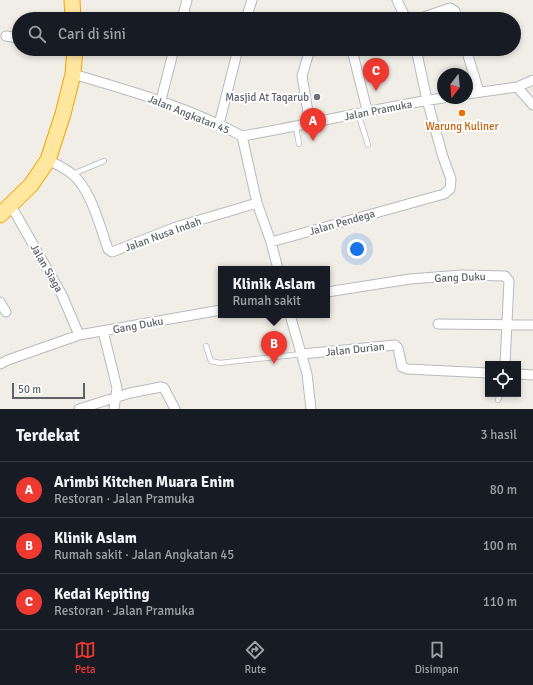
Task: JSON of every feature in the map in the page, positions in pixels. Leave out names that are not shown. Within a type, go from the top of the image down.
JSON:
[{"type":"highway","points":[[72,0],[73,12]]},
{"type":"highway","points":[[3,212],[31,185],[48,160],[74,74],[74,56]]},
{"type":"street","points":[[184,12],[187,0]]},
{"type":"street","points":[[248,12],[252,0]]},
{"type":"street","points":[[396,0],[402,12]]},
{"type":"street","points":[[438,12],[450,8],[455,12]]},
{"type":"street","points":[[6,36],[12,37]]},
{"type":"street","points":[[161,100],[171,56]]},
{"type":"street","points":[[219,124],[236,56]]},
{"type":"street","points":[[308,56],[302,76],[310,124]]},
{"type":"street","points":[[353,56],[363,112]]},
{"type":"street","points":[[418,56],[427,100]]},
{"type":"street","points":[[468,56],[479,92]]},
{"type":"street","name":"Jalan Angkatan 45","points":[[74,74],[161,100],[219,124],[242,136],[257,203],[271,242],[277,266]]},
{"type":"street","points":[[473,93],[517,87],[533,80]]},
{"type":"street","points":[[517,87],[533,105]]},
{"type":"street","name":"Jalan Pramuka","points":[[242,136],[296,127],[363,112],[437,99]]},
{"type":"street","name":"Jalan Pendega","points":[[271,242],[444,194],[450,189],[451,180],[427,100]]},
{"type":"street","name":"Jalan Nusa Indah","points":[[48,160],[73,174],[89,197],[108,249],[112,252],[176,227],[257,203]]},
{"type":"street","name":"Jalan Siaga","points":[[3,212],[62,295],[79,335]]},
{"type":"street","name":"Gang Duku","points":[[330,292],[410,279],[462,275],[505,276],[509,281],[505,361]]},
{"type":"street","points":[[0,302],[6,312]]},
{"type":"street","name":"Gang Duku","points":[[0,364],[79,335],[218,311]]},
{"type":"street","points":[[291,318],[307,374],[312,409]]},
{"type":"street","points":[[438,324],[533,325]]},
{"type":"street","points":[[103,331],[117,388],[114,409]]},
{"type":"street","name":"Jalan Durian","points":[[302,354],[395,345],[398,348],[402,367],[408,369],[485,373]]},
{"type":"street","points":[[521,374],[533,374]]},
{"type":"street","points":[[79,409],[116,397],[161,387],[167,391],[175,409]]},
{"type":"lane","points":[[363,112],[368,145]]},
{"type":"lane","points":[[296,127],[299,144]]},
{"type":"lane","points":[[73,174],[104,161]]},
{"type":"lane","points":[[206,346],[211,361],[220,363],[302,354]]},
{"type":"place","name":"Kedai Kepiting","points":[[376,91]]},
{"type":"place","name":"Masjid At Taqarub","points":[[317,97]]},
{"type":"place","name":"Warung Kuliner","points":[[462,113]]},
{"type":"place","name":"Arimbi Kitchen Muara Enim","points":[[313,141]]},
{"type":"place","name":"Klinik Aslam","points":[[274,364]]}]
